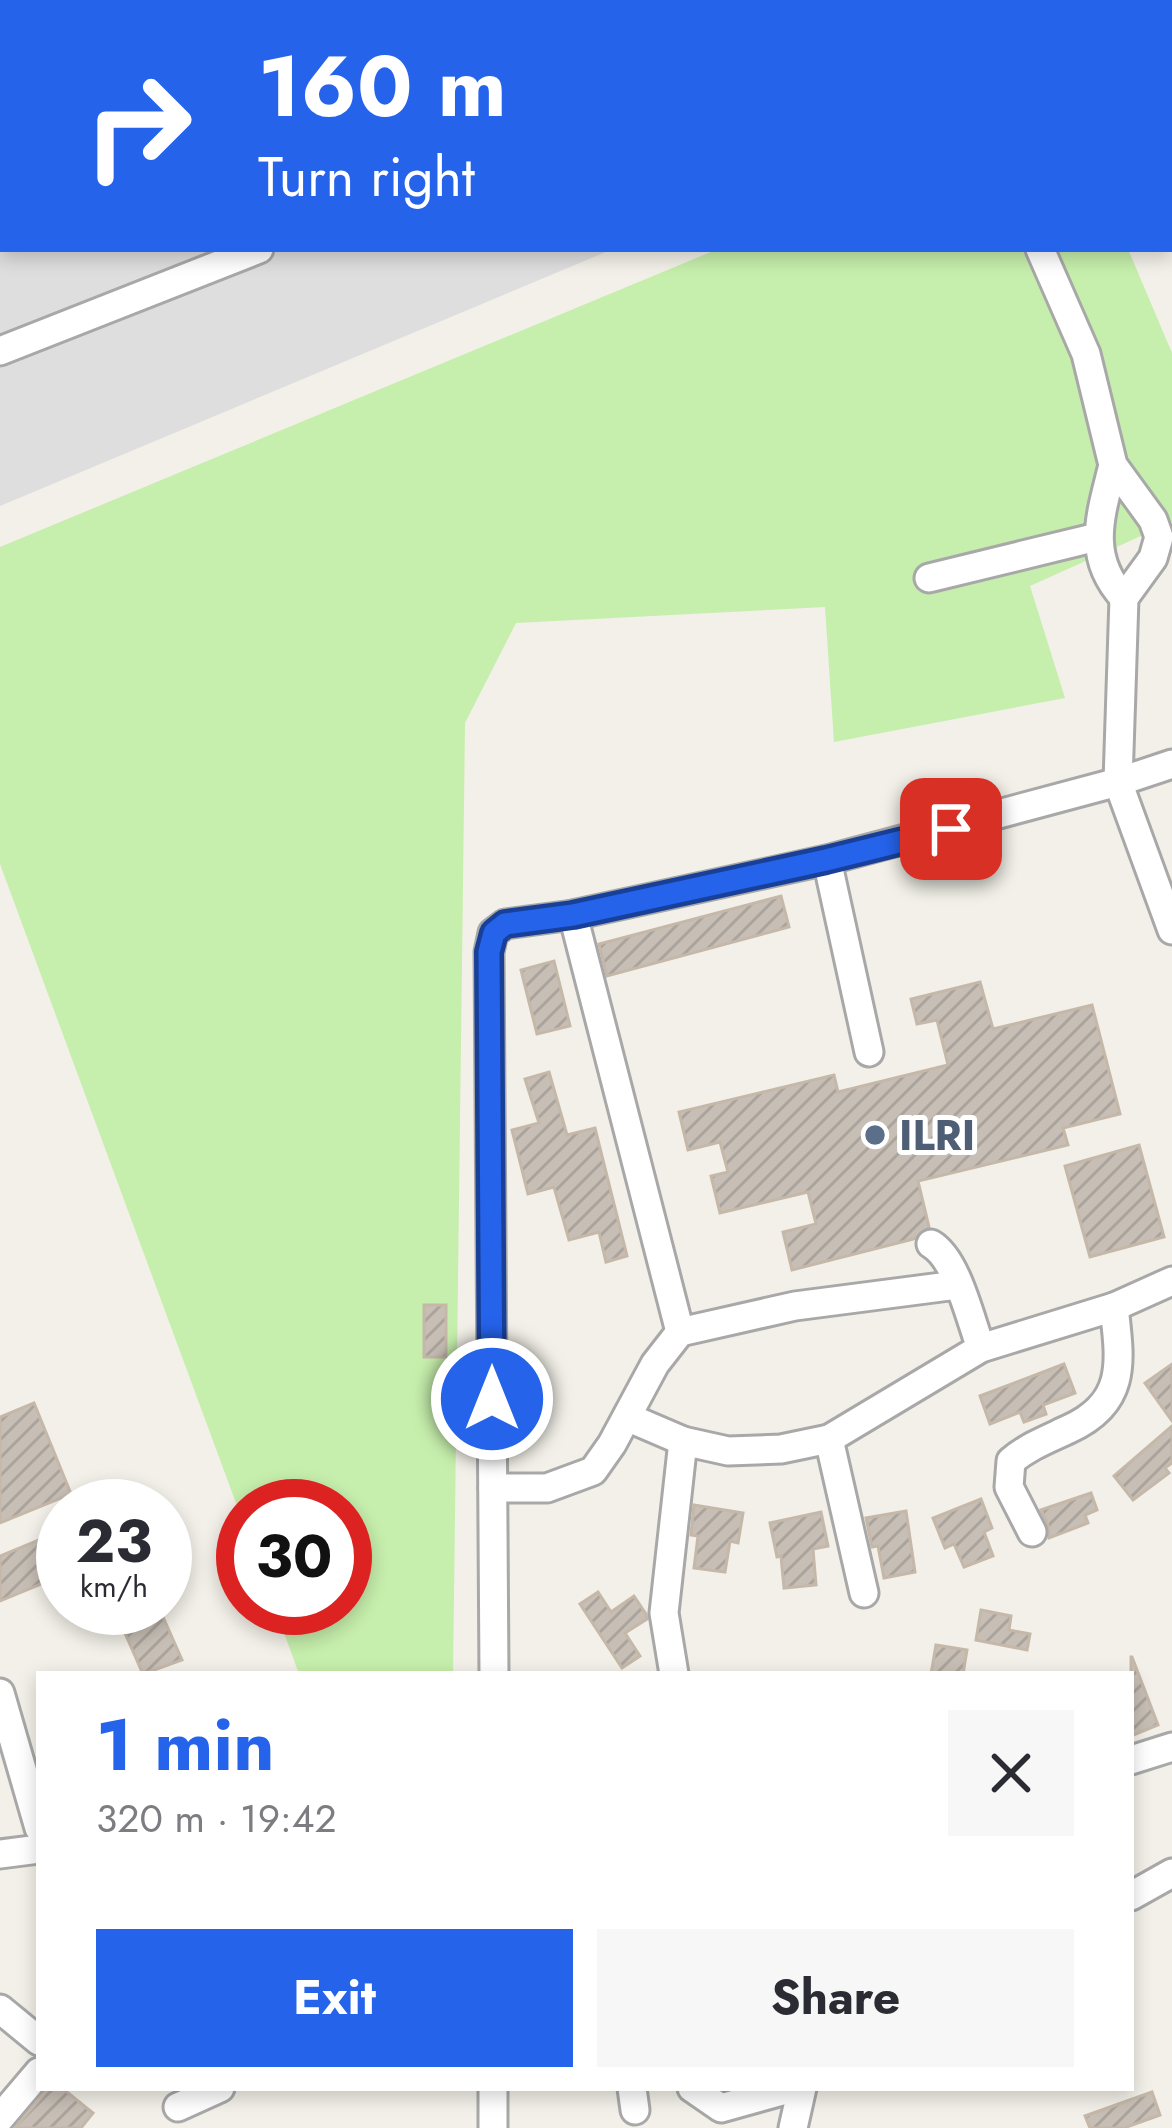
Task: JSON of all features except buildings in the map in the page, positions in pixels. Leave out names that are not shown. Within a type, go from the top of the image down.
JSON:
[{"type":"street","points":[[1041,252],[1086,354],[1113,465],[1153,520],[1159,537],[1154,558],[1124,598],[1118,782],[1172,929]]},
{"type":"street","points":[[0,351],[225,255]]},
{"type":"street","points":[[1113,465],[1097,537],[1104,571],[1124,598]]},
{"type":"street","points":[[929,578],[1097,537]]},
{"type":"street","points":[[494,1671],[489,952],[494,933],[505,924],[573,915],[826,860],[1172,764]]},
{"type":"street","points":[[826,860],[869,1052]]},
{"type":"street","points":[[573,915],[680,1332]]},
{"type":"street","points":[[932,1244],[952,1265],[981,1348]]},
{"type":"street","points":[[627,1417],[683,1442],[728,1450],[781,1449],[829,1439],[981,1348],[1114,1307],[1172,1282]]},
{"type":"street","points":[[493,1488],[548,1487],[592,1471],[655,1364],[680,1332],[795,1306],[957,1285]]},
{"type":"street","points":[[1032,1532],[1009,1487],[1011,1461],[1028,1447],[1077,1426],[1109,1396],[1121,1368],[1114,1307]]},
{"type":"street","points":[[829,1439],[865,1593]]},
{"type":"street","points":[[674,1671],[664,1590],[683,1442]]},
{"type":"street","points":[[0,1693],[36,1818]]},
{"type":"street","points":[[1134,1759],[1172,1747]]},
{"type":"street","points":[[0,1854],[36,1849]]},
{"type":"street","points":[[1134,1894],[1172,1873]]},
{"type":"street","points":[[0,2009],[36,2039]]},
{"type":"street","points":[[0,2119],[36,2076]]},
{"type":"street","points":[[178,2108],[214,2091]]},
{"type":"street","points":[[493,2091],[493,2128]]},
{"type":"street","points":[[696,2091],[721,2108],[786,2091]]},
{"type":"street","points":[[794,2128],[797,2091]]},
{"type":"shaded area","points":[[0,252],[606,252],[0,506]]},
{"type":"green space","points":[[711,252],[1129,252],[1172,353],[1172,522],[1030,586],[1065,698],[834,742],[825,607],[516,623],[465,723],[453,1671],[298,1671],[285,1635],[372,1635],[372,1479],[227,1479],[0,864],[0,547]]},
{"type":"place","name":"ILRI","points":[[875,1135]]},
{"type":"route","points":[[492,1399],[489,952],[494,933],[505,924],[573,915],[951,829]]}]
